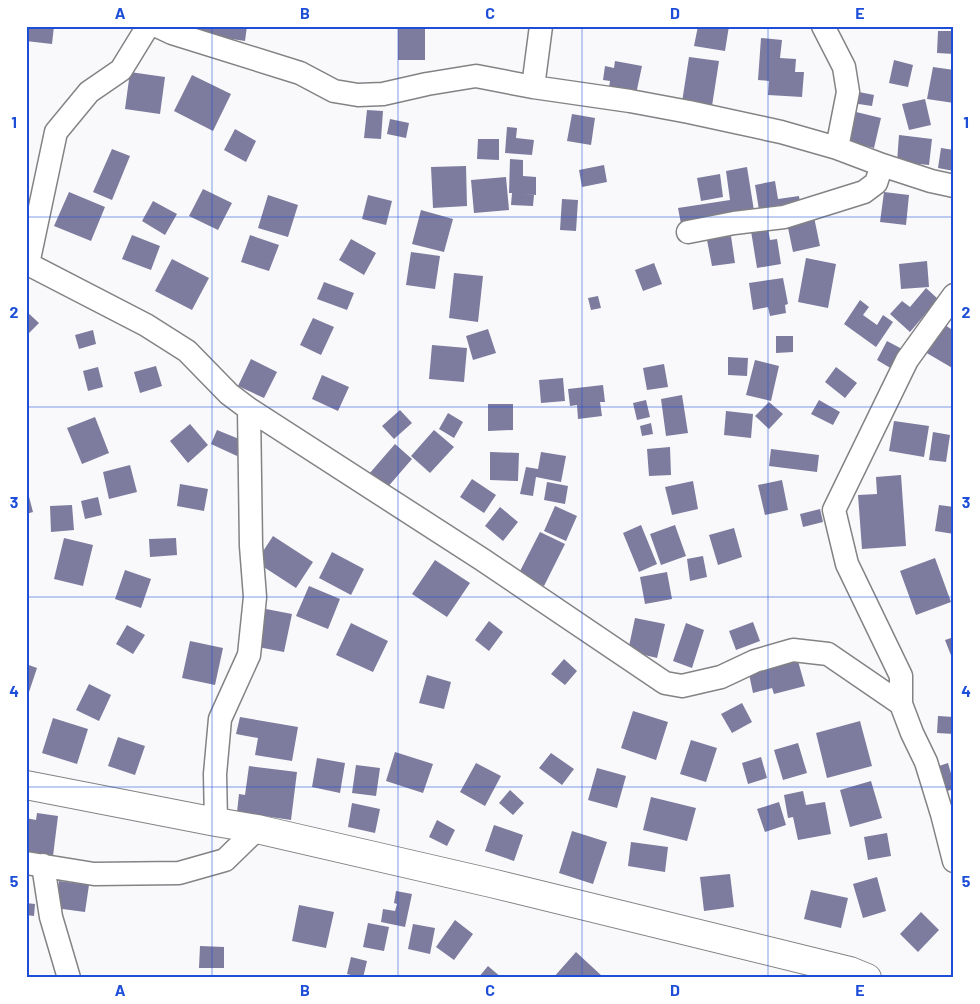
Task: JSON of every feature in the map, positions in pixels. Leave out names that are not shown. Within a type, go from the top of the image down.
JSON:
[{"type":"street","points":[[148,26],[121,70],[89,92],[56,132],[27,264],[146,325],[187,351],[229,394],[249,409],[483,560],[665,683],[682,686],[720,676],[755,661],[793,650],[828,654],[901,704]]},
{"type":"street","points":[[157,26],[172,33],[300,73],[334,91],[358,96],[383,94],[476,76],[533,88],[689,112],[780,132],[837,148],[931,181],[954,186]]},
{"type":"street","points":[[533,88],[541,26]]},
{"type":"street","points":[[822,26],[844,67],[848,92],[837,148]]},
{"type":"street","points":[[688,232],[734,223],[784,217],[864,192],[876,183],[882,165]]},
{"type":"street","points":[[954,295],[907,360],[834,510],[846,564],[901,676],[901,704],[926,762],[954,861]]},
{"type":"street","points":[[216,822],[215,774],[220,719],[249,655],[255,597],[251,546],[249,409]]},
{"type":"street","points":[[26,785],[257,829],[510,887],[850,971],[867,978]]},
{"type":"street","points":[[69,978],[34,864],[94,874],[180,873],[225,860],[257,829]]},
{"type":"building","points":[[26,26],[54,26],[52,44],[26,41]]},
{"type":"building","points":[[179,26],[247,26],[245,41],[179,31]]},
{"type":"building","points":[[398,26],[425,26],[425,60],[398,60]]},
{"type":"building","points":[[698,26],[729,26],[725,51],[694,46]]},
{"type":"building","points":[[938,31],[954,31],[954,54],[937,53]]},
{"type":"building","points":[[761,38],[782,40],[780,58],[796,59],[795,72],[804,72],[802,97],[768,95],[769,81],[758,80]]},
{"type":"building","points":[[689,57],[719,61],[712,106],[682,102]]},
{"type":"building","points":[[894,60],[913,65],[908,87],[889,83]]},
{"type":"building","points":[[615,61],[642,66],[635,99],[608,94],[610,81],[603,80],[605,66],[614,68]]},
{"type":"building","points":[[933,67],[954,70],[954,103],[927,99]]},
{"type":"building","points":[[130,72],[165,77],[160,114],[125,109]]},
{"type":"building","points":[[192,75],[231,94],[213,131],[174,111]]},
{"type":"building","points":[[854,91],[874,95],[872,106],[852,103]]},
{"type":"building","points":[[925,99],[931,125],[909,130],[902,104]]},
{"type":"building","points":[[367,110],[383,111],[381,139],[364,138]]},
{"type":"building","points":[[852,111],[881,118],[874,148],[844,141]]},
{"type":"building","points":[[572,114],[595,118],[591,145],[567,141]]},
{"type":"building","points":[[390,119],[409,123],[406,138],[387,134]]},
{"type":"building","points":[[507,127],[517,128],[516,138],[534,140],[532,155],[505,153]]},
{"type":"building","points":[[235,129],[256,141],[246,162],[224,150]]},
{"type":"building","points":[[899,135],[932,139],[929,165],[897,162]]},
{"type":"building","points":[[478,139],[499,139],[499,160],[477,159]]},
{"type":"building","points":[[941,148],[954,150],[954,171],[938,168]]},
{"type":"building","points":[[112,149],[130,156],[112,200],[93,192]]},
{"type":"building","points":[[510,159],[523,160],[523,176],[536,177],[536,195],[522,194],[534,195],[533,206],[511,205],[512,193],[509,193]]},
{"type":"building","points":[[604,165],[607,182],[582,187],[579,170]]},
{"type":"building","points":[[466,166],[467,206],[433,208],[431,167]]},
{"type":"building","points":[[747,167],[755,217],[682,229],[678,208],[730,200],[726,171]]},
{"type":"building","points":[[720,174],[723,197],[701,201],[697,178]]},
{"type":"building","points":[[506,177],[509,210],[474,213],[471,180]]},
{"type":"building","points":[[775,181],[778,199],[799,196],[801,210],[760,216],[755,185]]},
{"type":"building","points":[[203,189],[232,203],[218,230],[189,216]]},
{"type":"building","points":[[69,192],[105,207],[91,241],[54,226]]},
{"type":"building","points":[[884,192],[909,195],[906,225],[880,222]]},
{"type":"building","points":[[268,195],[298,205],[288,237],[258,228]]},
{"type":"building","points":[[368,195],[392,201],[386,225],[362,219]]},
{"type":"building","points":[[562,199],[578,200],[576,231],[560,230]]},
{"type":"building","points":[[153,201],[177,214],[165,235],[142,221]]},
{"type":"building","points":[[421,210],[453,219],[444,252],[412,244]]},
{"type":"building","points":[[814,217],[820,246],[793,252],[787,223]]},
{"type":"building","points":[[768,228],[770,240],[777,239],[781,264],[757,268],[751,231]]},
{"type":"building","points":[[132,235],[160,246],[151,270],[122,259]]},
{"type":"building","points":[[250,235],[279,245],[269,271],[241,262]]},
{"type":"building","points":[[731,236],[735,263],[712,266],[707,240]]},
{"type":"building","points":[[351,239],[376,253],[364,275],[339,260]]},
{"type":"building","points":[[411,252],[440,256],[435,289],[406,285]]},
{"type":"building","points":[[806,258],[836,264],[828,308],[798,302]]},
{"type":"building","points":[[172,259],[209,278],[192,310],[155,291]]},
{"type":"building","points":[[927,261],[929,287],[901,289],[899,264]]},
{"type":"building","points":[[654,263],[662,284],[643,291],[635,270]]},
{"type":"building","points":[[454,273],[483,276],[478,322],[449,318]]},
{"type":"building","points":[[783,278],[788,304],[785,305],[786,313],[770,316],[768,307],[753,310],[749,283]]},
{"type":"building","points":[[324,282],[354,293],[347,310],[317,299]]},
{"type":"building","points":[[926,288],[938,299],[910,332],[890,314],[902,301],[910,307]]},
{"type":"building","points":[[598,296],[601,308],[591,310],[588,298]]},
{"type":"building","points":[[860,300],[869,307],[863,315],[877,325],[883,315],[893,322],[876,347],[844,324]]},
{"type":"building","points":[[26,311],[39,323],[26,336]]},
{"type":"building","points":[[313,318],[334,327],[321,355],[300,345]]},
{"type":"building","points":[[942,323],[954,331],[954,369],[925,352]]},
{"type":"building","points":[[488,329],[496,353],[473,360],[466,336]]},
{"type":"building","points":[[93,330],[96,344],[79,349],[75,335]]},
{"type":"building","points":[[776,336],[793,336],[793,352],[776,353]]},
{"type":"building","points":[[887,341],[902,349],[892,369],[877,360]]},
{"type":"building","points":[[432,345],[467,348],[464,382],[429,379]]},
{"type":"building","points":[[728,357],[748,358],[747,376],[728,375]]},
{"type":"building","points":[[251,359],[277,372],[264,398],[238,386]]},
{"type":"building","points":[[755,360],[779,366],[771,401],[746,395]]},
{"type":"building","points":[[664,364],[668,387],[647,390],[643,368]]},
{"type":"building","points":[[156,366],[162,386],[140,393],[134,372]]},
{"type":"building","points":[[98,367],[103,387],[88,391],[83,371]]},
{"type":"building","points":[[836,367],[857,383],[845,398],[825,382]]},
{"type":"building","points":[[322,375],[349,387],[338,411],[312,399]]},
{"type":"building","points":[[563,378],[565,401],[541,403],[539,380]]},
{"type":"building","points":[[603,385],[605,402],[600,402],[602,416],[578,419],[577,405],[570,406],[568,389]]},
{"type":"building","points":[[682,395],[688,433],[666,436],[661,399]]},
{"type":"building","points":[[646,400],[650,417],[637,420],[633,403]]},
{"type":"building","points":[[819,400],[840,412],[833,425],[811,414]]},
{"type":"building","points":[[769,402],[783,414],[769,429],[755,416]]},
{"type":"building","points":[[488,404],[513,404],[513,430],[488,431]]},
{"type":"building","points":[[400,410],[412,423],[394,439],[382,426]]},
{"type":"building","points":[[726,411],[753,414],[751,438],[724,435]]},
{"type":"building","points":[[448,413],[463,422],[454,438],[439,429]]},
{"type":"building","points":[[95,417],[109,453],[82,464],[67,428]]},
{"type":"building","points":[[894,421],[929,426],[924,457],[889,451]]},
{"type":"building","points":[[651,423],[653,434],[642,436],[640,426]]},
{"type":"building","points":[[190,424],[208,445],[188,463],[170,441]]},
{"type":"building","points":[[217,430],[244,441],[237,456],[211,444]]},
{"type":"building","points":[[434,430],[454,447],[430,473],[411,456]]},
{"type":"building","points":[[933,432],[950,435],[946,462],[929,460]]},
{"type":"building","points":[[395,444],[412,459],[386,489],[369,474]]},
{"type":"building","points":[[670,447],[671,475],[649,476],[647,449]]},
{"type":"building","points":[[771,449],[819,455],[817,472],[769,466]]},
{"type":"building","points":[[490,452],[519,453],[518,481],[490,480]]},
{"type":"building","points":[[541,452],[566,456],[561,482],[536,477],[533,496],[520,494],[526,467],[538,469]]},
{"type":"building","points":[[130,465],[137,492],[109,499],[103,472]]},
{"type":"building","points":[[901,475],[906,546],[862,549],[858,495],[877,494],[876,477]]},
{"type":"building","points":[[472,479],[496,495],[484,513],[460,497]]},
{"type":"building","points":[[782,480],[788,510],[765,515],[758,485]]},
{"type":"building","points":[[693,481],[698,509],[672,515],[665,487]]},
{"type":"building","points":[[547,482],[568,486],[565,504],[544,500]]},
{"type":"building","points":[[180,484],[208,489],[204,511],[177,506]]},
{"type":"building","points":[[26,490],[33,512],[26,514]]},
{"type":"building","points":[[98,497],[102,515],[85,519],[81,501]]},
{"type":"building","points":[[72,505],[74,530],[51,532],[50,506]]},
{"type":"building","points":[[939,505],[954,507],[954,534],[935,531]]},
{"type":"building","points":[[555,506],[577,516],[566,541],[544,531]]},
{"type":"building","points":[[500,507],[518,522],[503,541],[485,526]]},
{"type":"building","points":[[820,509],[823,522],[803,527],[800,514]]},
{"type":"building","points":[[641,525],[657,564],[639,572],[623,533]]},
{"type":"building","points":[[675,525],[686,556],[661,565],[650,534]]},
{"type":"building","points":[[734,528],[742,557],[718,565],[709,535]]},
{"type":"building","points":[[540,532],[565,544],[544,586],[519,573]]},
{"type":"building","points":[[273,536],[313,562],[296,588],[256,562]]},
{"type":"building","points":[[64,538],[93,545],[83,586],[54,579]]},
{"type":"building","points":[[176,538],[177,555],[150,557],[149,539]]},
{"type":"building","points":[[332,552],[364,569],[351,595],[319,578]]},
{"type":"building","points":[[703,556],[707,577],[690,581],[687,559]]},
{"type":"building","points":[[935,558],[951,602],[916,615],[900,571]]},
{"type":"building","points":[[435,560],[470,583],[447,617],[412,594]]},
{"type":"building","points":[[125,570],[151,579],[141,608],[115,599]]},
{"type":"building","points":[[667,572],[672,599],[645,604],[640,577]]},
{"type":"building","points":[[309,586],[340,599],[328,629],[296,616]]},
{"type":"building","points":[[266,609],[292,614],[284,652],[258,647]]},
{"type":"building","points":[[635,618],[665,624],[657,658],[628,651]]},
{"type":"building","points":[[489,621],[503,632],[489,651],[475,640]]},
{"type":"building","points":[[753,622],[760,641],[736,650],[729,631]]},
{"type":"building","points":[[351,623],[388,641],[373,672],[336,655]]},
{"type":"building","points":[[686,623],[704,630],[692,668],[673,661]]},
{"type":"building","points":[[127,625],[145,635],[133,654],[116,644]]},
{"type":"building","points":[[954,637],[954,663],[945,640]]},
{"type":"building","points":[[190,641],[223,648],[215,685],[182,678]]},
{"type":"building","points":[[564,659],[577,671],[565,685],[551,674]]},
{"type":"building","points":[[798,661],[805,686],[774,694],[772,688],[753,693],[749,674]]},
{"type":"building","points":[[26,664],[37,668],[29,692],[26,691]]},
{"type":"building","points":[[427,675],[451,682],[444,709],[419,703]]},
{"type":"building","points":[[89,684],[111,695],[99,721],[76,710]]},
{"type":"building","points":[[742,703],[752,722],[732,733],[721,714]]},
{"type":"building","points":[[633,711],[668,722],[656,760],[621,748]]},
{"type":"building","points":[[938,716],[954,717],[954,734],[937,733]]},
{"type":"building","points":[[240,717],[298,727],[292,761],[255,755],[258,738],[236,734]]},
{"type":"building","points":[[53,718],[88,729],[77,764],[42,753]]},
{"type":"building","points":[[860,721],[872,766],[827,778],[816,733]]},
{"type":"building","points":[[118,737],[145,746],[135,775],[108,766]]},
{"type":"building","points":[[691,740],[717,748],[706,782],[680,774]]},
{"type":"building","points":[[798,743],[807,773],[783,780],[774,750]]},
{"type":"building","points":[[395,752],[433,764],[423,793],[386,781]]},
{"type":"building","points":[[551,753],[574,769],[562,785],[539,768]]},
{"type":"building","points":[[761,757],[767,778],[748,784],[742,763]]},
{"type":"building","points":[[317,758],[345,763],[340,793],[312,787]]},
{"type":"building","points":[[476,763],[501,776],[485,806],[460,792]]},
{"type":"building","points":[[948,763],[954,789],[937,794],[930,769]]},
{"type":"building","points":[[356,765],[380,768],[376,796],[352,793]]},
{"type":"building","points":[[249,766],[297,772],[291,820],[237,812],[239,794],[245,795]]},
{"type":"building","points":[[597,768],[626,776],[617,808],[588,800]]},
{"type":"building","points":[[871,781],[882,818],[850,827],[840,790]]},
{"type":"building","points":[[510,790],[524,803],[513,815],[499,803]]},
{"type":"building","points":[[803,791],[806,805],[825,802],[831,834],[798,840],[793,817],[788,818],[784,795]]},
{"type":"building","points":[[651,797],[696,808],[687,841],[643,830]]},
{"type":"building","points":[[779,802],[786,825],[765,832],[757,809]]},
{"type":"building","points":[[352,803],[380,809],[375,833],[348,827]]},
{"type":"building","points":[[37,813],[58,816],[53,856],[26,853],[26,818],[36,820]]},
{"type":"building","points":[[437,820],[455,830],[447,846],[429,837]]},
{"type":"building","points":[[494,825],[523,835],[514,861],[485,851]]},
{"type":"building","points":[[572,831],[607,842],[593,884],[559,873]]},
{"type":"building","points":[[887,833],[891,856],[868,860],[864,837]]},
{"type":"building","points":[[631,842],[668,847],[665,872],[628,866]]},
{"type":"building","points":[[730,874],[734,907],[704,911],[700,877]]},
{"type":"building","points":[[877,877],[886,911],[863,918],[853,884]]},
{"type":"building","points":[[59,881],[89,885],[85,912],[55,908]]},
{"type":"building","points":[[811,890],[848,898],[841,928],[804,919]]},
{"type":"building","points":[[396,891],[412,894],[405,927],[381,922],[383,909],[395,911],[397,904],[394,903]]},
{"type":"building","points":[[26,903],[35,904],[34,916],[26,915]]},
{"type":"building","points":[[299,905],[334,912],[326,948],[292,941]]},
{"type":"building","points":[[921,912],[939,930],[918,952],[900,934]]},
{"type":"building","points":[[455,920],[473,934],[454,960],[436,947]]},
{"type":"building","points":[[368,923],[389,927],[384,951],[363,947]]},
{"type":"building","points":[[413,924],[435,928],[430,954],[408,949]]},
{"type":"building","points":[[200,946],[224,947],[224,968],[199,968]]},
{"type":"building","points":[[576,952],[602,976],[600,978],[553,978]]},
{"type":"building","points":[[351,957],[367,961],[363,978],[347,974]]},
{"type":"building","points":[[488,966],[502,978],[478,978]]}]
